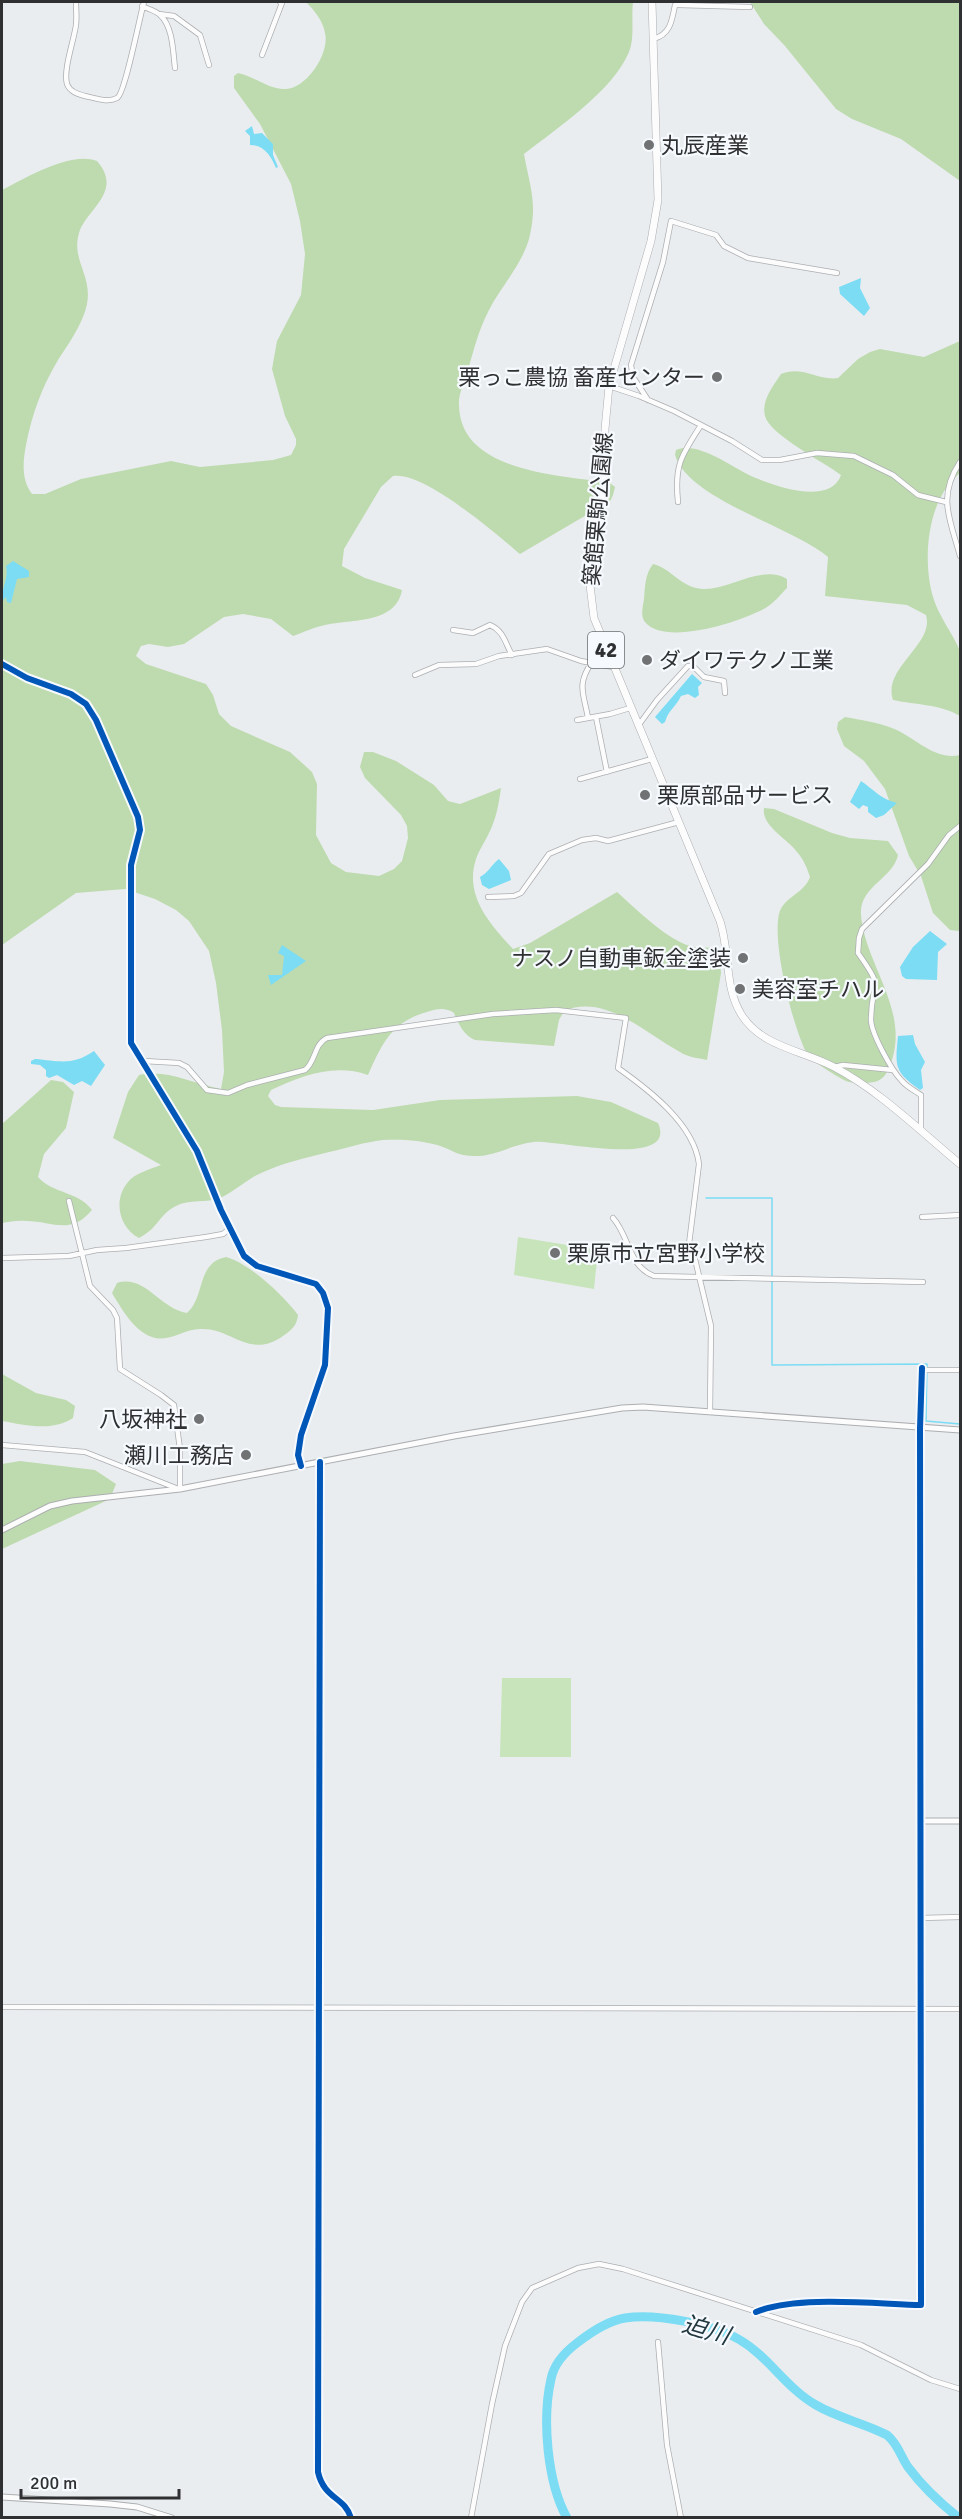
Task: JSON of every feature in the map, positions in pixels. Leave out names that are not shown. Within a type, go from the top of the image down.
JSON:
[{"type":"main road","name":"築館栗駒公園線","points":[[652,2],[658,165],[656,210],[651,241],[609,386],[605,429],[605,479],[592,542],[589,583],[594,618],[720,921],[729,959],[732,994],[742,1016],[763,1037],[834,1066],[874,1094],[960,1164]]},
{"type":"street","points":[[76,2],[76,22],[67,72],[68,85],[75,93],[110,100],[119,97],[124,90],[127,65],[139,29],[143,4],[159,14],[166,22],[172,43],[175,68]]},
{"type":"street","points":[[262,55],[282,3],[280,2]]},
{"type":"street","points":[[653,39],[666,33],[675,5],[679,3],[750,7]]},
{"type":"street","points":[[159,14],[174,16],[200,35],[209,65]]},
{"type":"street","points":[[648,400],[633,377],[631,365],[663,262],[671,221],[716,235],[724,246],[748,258],[837,273]]},
{"type":"street","points":[[609,386],[648,400],[701,425],[762,460],[780,460],[817,453],[854,456],[893,475],[918,495],[946,502]]},
{"type":"street","points":[[678,502],[677,476],[680,460],[701,425]]},
{"type":"street","points":[[960,462],[949,480],[946,502],[960,556]]},
{"type":"street","points":[[453,630],[473,633],[490,625],[495,627],[500,631],[512,655]]},
{"type":"street","points":[[415,675],[439,665],[476,664],[499,656],[548,649],[613,667]]},
{"type":"street","points":[[588,718],[581,684],[592,662]]},
{"type":"street","points":[[2,664],[19,675],[71,694],[86,704],[96,720],[138,817],[140,830],[131,865],[131,1043],[197,1151],[244,1256],[257,1266],[316,1284],[323,1293],[328,1308],[325,1365],[301,1435],[298,1455],[301,1466]]},
{"type":"street","points":[[638,726],[657,700],[688,666],[693,666],[704,677],[723,681],[726,693]]},
{"type":"street","points":[[577,720],[630,708]]},
{"type":"street","points":[[596,717],[607,772]]},
{"type":"street","points":[[580,779],[652,759]]},
{"type":"street","points":[[488,897],[514,896],[521,893],[549,854],[582,840],[596,838],[608,841],[679,822]]},
{"type":"street","points":[[921,1132],[921,1095],[903,1083],[893,1070],[872,1024],[877,982],[868,964],[858,953],[859,938],[862,929],[928,864],[949,835],[960,826]]},
{"type":"street","points":[[144,1061],[180,1063],[187,1067],[207,1090],[228,1093],[247,1085],[305,1070],[310,1066],[317,1047],[327,1038],[493,1014],[556,1010],[626,1018],[618,1068],[637,1081],[681,1125],[698,1153],[699,1164],[689,1244],[694,1255],[711,1326],[710,1412]]},
{"type":"street","points":[[834,1066],[893,1070]]},
{"type":"street","points":[[69,1201],[90,1286],[113,1310],[117,1318],[120,1369],[174,1405],[180,1449],[178,1489]]},
{"type":"street","points":[[922,1217],[960,1215]]},
{"type":"street","points":[[613,1218],[620,1226],[635,1263],[643,1272],[654,1276],[923,1282]]},
{"type":"street","points":[[2,1258],[81,1254],[223,1234],[230,1228]]},
{"type":"street","points":[[756,2312],[772,2305],[798,2303],[921,2305],[920,1428],[923,1369],[960,1370]]},
{"type":"street","points":[[2,1530],[50,1506],[72,1501],[178,1489],[454,1436],[622,1408],[643,1407],[960,1430]]},
{"type":"street","points":[[2,1445],[85,1452],[178,1489]]},
{"type":"street","points":[[320,1462],[318,2472],[321,2485],[346,2507],[351,2517]]},
{"type":"street","points":[[920,1821],[960,1821]]},
{"type":"street","points":[[920,1918],[960,1917]]},
{"type":"street","points":[[2,2007],[960,2009]]},
{"type":"street","points":[[471,2517],[505,2346],[522,2302],[532,2288],[578,2268],[599,2264],[623,2269],[861,2345],[931,2379],[960,2389]]},
{"type":"street","points":[[658,2342],[667,2445],[681,2517]]},
{"type":"street","points":[[2,2497],[137,2507],[172,2517]]},
{"type":"green space","points":[[306,2],[633,2],[631,46],[621,67],[597,95],[524,154],[533,205],[529,239],[511,275],[485,317],[459,401],[464,428],[476,445],[494,457],[541,473],[610,483],[615,487],[614,492],[604,507],[520,554],[459,505],[440,493],[406,477],[393,476],[381,487],[344,549],[342,566],[365,578],[402,590],[398,601],[391,609],[371,618],[325,625],[293,636],[271,619],[243,614],[224,617],[184,644],[168,647],[149,644],[141,646],[136,656],[146,664],[206,684],[213,695],[219,714],[231,726],[290,752],[312,772],[317,784],[316,835],[331,863],[346,872],[379,876],[394,869],[402,861],[408,838],[407,826],[401,815],[365,778],[360,767],[364,752],[373,752],[396,761],[434,785],[448,801],[460,804],[501,788],[494,823],[476,859],[473,885],[481,908],[513,949],[530,943],[617,892],[674,939],[697,948],[718,947],[721,973],[707,1060],[683,1054],[625,1018],[595,1007],[579,1007],[564,1011],[559,1020],[554,1046],[475,1040],[465,1032],[454,1013],[441,1009],[415,1016],[396,1028],[383,1044],[368,1075],[342,1070],[318,1073],[271,1090],[268,1096],[275,1105],[281,1107],[373,1110],[440,1100],[577,1096],[611,1102],[658,1123],[659,1137],[650,1145],[633,1149],[611,1149],[534,1142],[492,1154],[474,1156],[463,1155],[424,1142],[376,1141],[311,1156],[276,1167],[254,1177],[220,1198],[181,1204],[165,1213],[151,1230],[139,1238],[132,1234],[123,1221],[119,1205],[120,1197],[131,1179],[161,1165],[113,1138],[128,1092],[139,1075],[170,1075],[221,1089],[224,1072],[216,983],[209,951],[189,921],[176,910],[155,899],[125,889],[76,893],[2,945],[2,190],[48,167],[86,159],[97,161],[107,182],[101,200],[83,224],[77,244],[88,292],[83,317],[47,380],[28,434],[24,470],[28,489],[32,494],[45,494],[81,479],[171,461],[200,467],[273,460],[291,455],[296,439],[285,416],[272,369],[277,341],[301,295],[305,254],[291,184],[260,124],[234,88],[234,76],[238,73],[280,89],[286,89],[302,83],[309,76],[320,59],[326,41],[320,20]]},
{"type":"green space","points":[[750,2],[960,2],[960,181],[901,139],[852,119],[836,109],[785,46],[764,24]]},
{"type":"green space","points":[[960,341],[960,473],[940,498],[934,514],[930,530],[928,565],[933,597],[960,651],[960,716],[936,707],[893,700],[892,688],[895,677],[923,636],[927,626],[926,615],[907,605],[825,596],[828,557],[700,486],[684,471],[675,455],[676,450],[694,449],[714,456],[771,484],[799,491],[825,490],[835,485],[841,475],[787,440],[765,416],[766,399],[781,374],[796,371],[838,378],[858,359],[870,352],[880,349],[924,357]]},
{"type":"green space","points":[[653,564],[695,588],[724,586],[767,574],[787,579],[787,588],[767,607],[741,619],[705,629],[669,632],[655,629],[645,622],[643,617],[646,581]]},
{"type":"green space","points":[[845,717],[892,728],[924,747],[942,754],[960,755],[960,931],[950,930],[933,913],[921,876],[909,856],[885,789],[864,761],[844,746],[837,729],[838,722]]},
{"type":"green space","points":[[764,808],[774,809],[850,838],[888,841],[898,855],[890,870],[865,897],[861,915],[870,953],[892,1009],[895,1028],[895,1048],[889,1068],[882,1078],[876,1081],[848,1082],[810,1058],[802,1043],[785,986],[778,945],[778,928],[781,908],[803,888],[810,877],[805,864],[793,847],[767,821]]},
{"type":"green space","points":[[51,1080],[63,1082],[74,1092],[66,1128],[44,1154],[38,1177],[51,1187],[80,1199],[92,1210],[84,1218],[69,1225],[23,1221],[2,1223],[2,1124]]},
{"type":"green space","points":[[518,1237],[598,1250],[594,1289],[514,1275]]},
{"type":"green space","points":[[226,1257],[255,1273],[292,1307],[298,1315],[289,1332],[271,1343],[260,1345],[250,1344],[211,1330],[200,1329],[165,1338],[152,1337],[139,1330],[112,1293],[117,1283],[136,1283],[177,1310],[187,1313],[197,1298],[205,1273],[216,1260]]},
{"type":"green space","points":[[2,1374],[36,1393],[66,1400],[75,1406],[73,1418],[47,1426],[29,1426],[2,1421]]},
{"type":"green space","points":[[20,1461],[95,1470],[116,1484],[110,1499],[2,1549],[2,1464]]},
{"type":"green space","points":[[502,1678],[571,1678],[571,1757],[500,1757]]},
{"type":"water","points":[[252,126],[254,134],[262,133],[273,144],[273,155],[278,167],[276,168],[263,149],[250,145],[250,136],[245,131]]},
{"type":"water","points":[[861,278],[860,288],[870,308],[864,316],[840,294],[839,287]]},
{"type":"water","points":[[13,561],[29,571],[29,577],[17,579],[11,603],[7,602],[6,597],[2,601],[2,597],[7,575],[6,566]]},
{"type":"water","points":[[692,674],[702,683],[698,687],[699,695],[695,698],[688,694],[681,696],[662,724],[655,717]]},
{"type":"water","points":[[861,781],[882,797],[897,803],[884,815],[876,818],[868,812],[868,807],[863,805],[859,809],[850,802]]},
{"type":"water","points":[[499,859],[509,871],[511,880],[489,889],[482,885],[480,877]]},
{"type":"water","points":[[930,931],[947,944],[938,952],[937,980],[906,979],[902,976],[900,967],[913,947]]},
{"type":"water","points":[[282,945],[306,961],[271,985],[268,975],[282,975],[284,956],[278,953]]},
{"type":"water","points":[[913,1035],[915,1044],[925,1062],[921,1070],[923,1088],[920,1090],[905,1078],[897,1062],[898,1036]]},
{"type":"water","points":[[94,1051],[105,1065],[91,1086],[82,1081],[74,1085],[57,1075],[49,1078],[46,1076],[46,1070],[40,1065],[31,1064],[31,1061],[35,1059],[72,1061]]},
{"type":"waterway","points":[[706,1198],[772,1198],[772,1365],[927,1364],[926,1421],[960,1424]]},
{"type":"waterway","name":"迫川","points":[[567,2518],[555,2487],[548,2450],[547,2413],[552,2374],[564,2354],[594,2331],[618,2319],[638,2317],[684,2321],[715,2329],[740,2340],[760,2355],[805,2398],[833,2413],[887,2435],[919,2481],[959,2518]]},
{"type":"cycle path","points":[[2,664],[27,678],[71,694],[86,704],[96,720],[138,817],[140,830],[131,865],[131,1043],[197,1151],[221,1210],[244,1256],[257,1266],[316,1284],[323,1293],[328,1308],[325,1365],[301,1435],[298,1455],[301,1466]]},
{"type":"cycle path","points":[[756,2312],[773,2307],[814,2302],[921,2305],[920,1428],[922,1368]]},
{"type":"cycle path","points":[[320,1462],[318,2472],[325,2488],[344,2506],[351,2518]]},
{"type":"place","name":"丸辰産業","points":[[649,145]]},
{"type":"place","name":"栗っこ農協 畜産センター","points":[[717,377]]},
{"type":"place","name":"ダイワテクノ工業","points":[[647,660]]},
{"type":"place","name":"栗原部品サービス","points":[[645,795]]},
{"type":"place","name":"ナスノ自動車鈑金塗装","points":[[743,958]]},
{"type":"place","name":"美容室チハル","points":[[740,989]]},
{"type":"place","name":"栗原市立宮野小学校","points":[[555,1253]]},
{"type":"place","name":"八坂神社","points":[[199,1419]]},
{"type":"place","name":"瀬川工務店","points":[[246,1455]]}]
